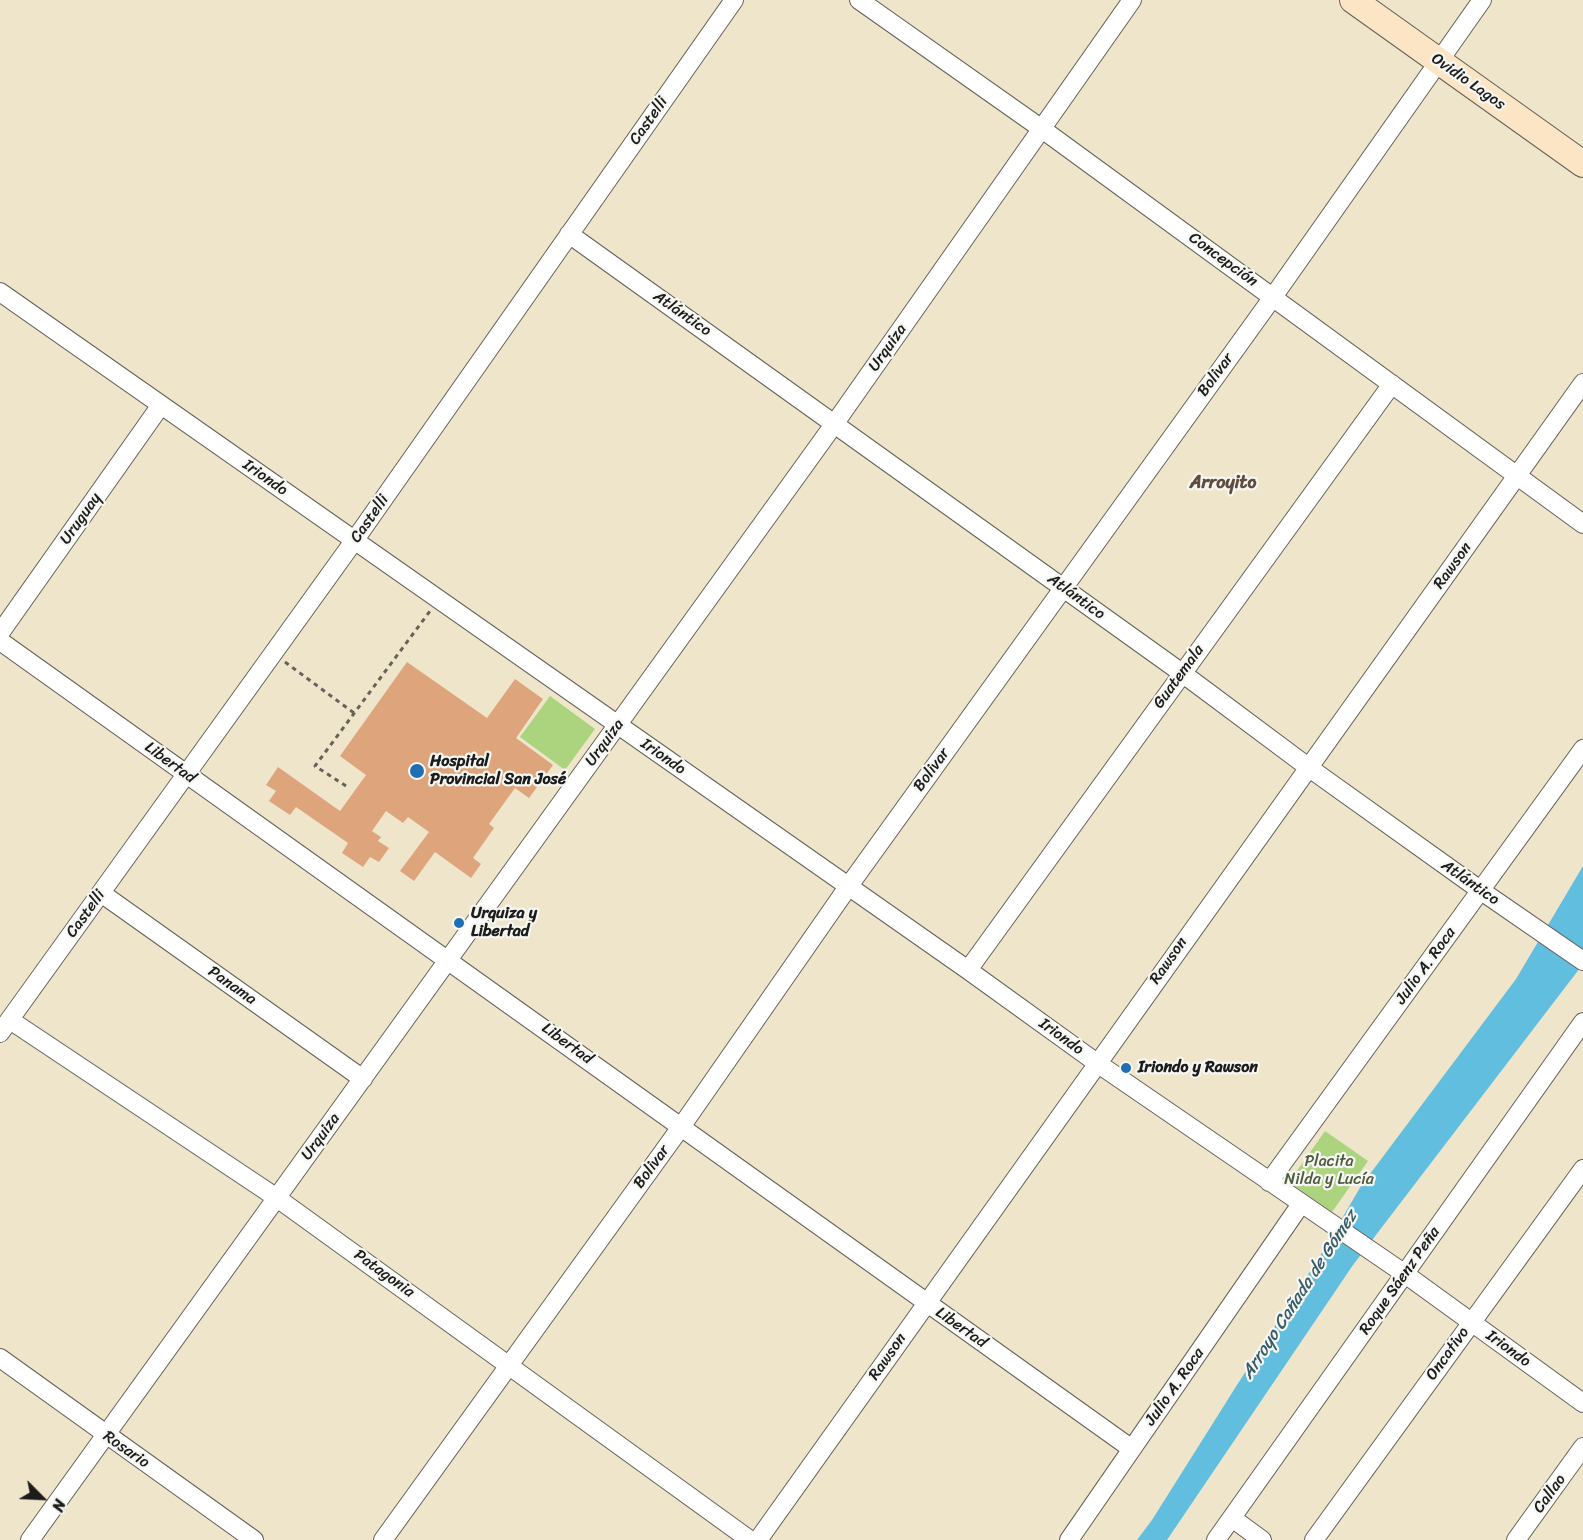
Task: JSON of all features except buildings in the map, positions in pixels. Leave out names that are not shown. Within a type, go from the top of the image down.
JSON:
[{"type":"main road","name":"Ovidio Lagos","points":[[1353,0],[1583,164]]},
{"type":"street","name":"Castelli","points":[[5,1027],[354,541],[734,0]]},
{"type":"street","name":"Concepción","points":[[859,0],[1042,129],[1583,524]]},
{"type":"street","name":"Urquiza","points":[[30,1540],[835,423],[1132,0]]},
{"type":"street","name":"Bolivar","points":[[383,1540],[681,1127],[848,887],[1273,297],[1482,0]]},
{"type":"street","name":"Atlántico","points":[[570,234],[1182,673],[1308,767],[1583,961]]},
{"type":"street","name":"Iriondo","points":[[0,292],[968,970],[1097,1063],[1405,1274],[1583,1403]]},
{"type":"street","name":"Rawson","points":[[758,1540],[1583,383]]},
{"type":"street","name":"Guatemala","points":[[968,970],[1392,384]]},
{"type":"street","name":"Uruguay","points":[[0,633],[161,405]]},
{"type":"street","name":"Libertad","points":[[0,641],[1132,1449]]},
{"type":"street","name":"Julio A. Roca","points":[[1269,1182],[1583,749]]},
{"type":"street","name":"Panama","points":[[101,893],[363,1079]]},
{"type":"street","name":"Roque Sáenz Peña","points":[[1216,1540],[1583,1022]]},
{"type":"street","name":"Patagonia","points":[[5,1027],[277,1198],[750,1540]]},
{"type":"street","name":"Oncativo","points":[[1314,1540],[1583,1169]]},
{"type":"street","name":"Julio A. Roca","points":[[1069,1540],[1301,1204]]},
{"type":"street","name":"Rosario","points":[[0,1358],[254,1540]]},
{"type":"street","name":"Callao","points":[[1516,1540],[1583,1448]]},
{"type":"street","points":[[1232,1518],[1262,1540]]},
{"type":"path","points":[[345,786],[315,766],[438,599]]},
{"type":"path","points":[[273,654],[355,713]]},
{"type":"green space","points":[[550,696],[595,729],[565,770],[520,737]]},
{"type":"green space","name":"Placita Nilda y Lucía","points":[[1325,1131],[1368,1161],[1332,1212],[1289,1182]]},
{"type":"water","name":"Arroyo Cañada de Gómez","points":[[1583,866],[1583,964],[1353,1265],[1167,1540],[1137,1540],[1320,1256],[1361,1186],[1516,979]]},
{"type":"place","name":"Hospital Provincial San José","points":[[417,771]]},
{"type":"place","name":"Urquiza y Libertad","points":[[459,923]]},
{"type":"place","name":"Iriondo y Rawson","points":[[1126,1068]]},
{"type":"district","name":"Arroyito","points":[[1223,483]]}]
